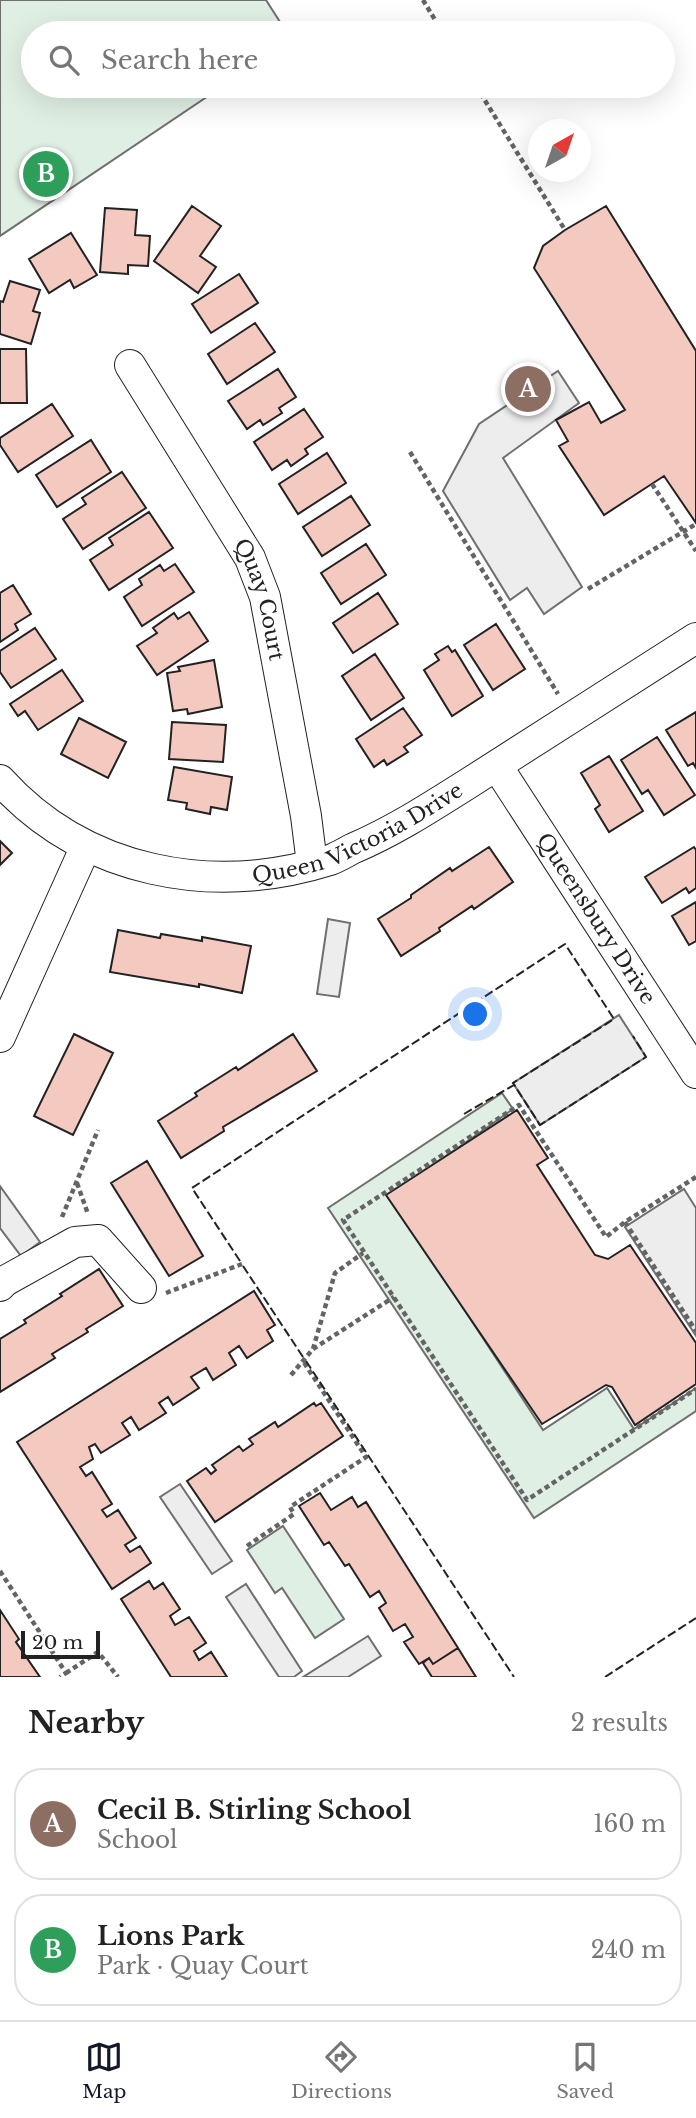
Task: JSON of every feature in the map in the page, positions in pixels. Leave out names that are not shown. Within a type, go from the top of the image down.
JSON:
[{"type":"street","name":"Quay Court","points":[[130,365],[250,558],[265,597],[306,816],[312,864]]},
{"type":"street","name":"Queen Victoria Drive","points":[[0,780],[14,796],[47,824],[86,846],[149,870],[218,876],[274,872],[332,859],[405,823],[696,638]]},
{"type":"street","name":"Queensbury Drive","points":[[497,765],[696,1073]]},
{"type":"street","points":[[0,1037],[86,846]]},
{"type":"street","points":[[2,1280],[75,1242],[98,1240],[141,1288]]},
{"type":"path","points":[[423,0],[436,21]]},
{"type":"path","points":[[483,98],[565,230]]},
{"type":"path","points":[[410,452],[558,695]]},
{"type":"path","points":[[652,484],[696,551]]},
{"type":"path","points":[[589,589],[696,524]]},
{"type":"path","points":[[696,1177],[606,1237],[519,1105],[343,1220],[527,1500],[696,1389]]},
{"type":"path","points":[[44,1259],[98,1130]]},
{"type":"path","points":[[625,1223],[696,1331]]},
{"type":"path","points":[[313,1349],[335,1273],[363,1253]]},
{"type":"path","points":[[141,1288],[151,1300],[242,1264]]},
{"type":"path","points":[[291,1375],[313,1349],[394,1297]]},
{"type":"path","points":[[247,1546],[294,1514],[290,1507],[366,1457],[303,1362]]},
{"type":"path","points":[[0,1570],[66,1673]]},
{"type":"path","points":[[60,1677],[98,1652],[118,1677]]},
{"type":"green space","points":[[0,0],[266,0],[279,21],[21,21],[21,98],[205,98],[0,236]]},
{"type":"green space","points":[[502,1093],[513,1109],[390,1196],[543,1430],[607,1388],[634,1429],[696,1388],[696,1411],[534,1518],[328,1208]]},
{"type":"green space","points":[[283,1526],[344,1619],[315,1638],[282,1588],[275,1593],[247,1550]]},
{"type":"shaded area","points":[[558,371],[579,403],[503,458],[582,587],[544,614],[527,588],[510,600],[443,491],[479,424]]},
{"type":"shaded area","points":[[328,919],[350,923],[339,997],[317,994]]},
{"type":"shaded area","points":[[619,1015],[646,1057],[540,1125],[513,1083]]},
{"type":"shaded area","points":[[0,1186],[40,1242],[21,1256],[0,1228]]},
{"type":"shaded area","points":[[684,1189],[696,1208],[696,1336],[625,1227]]},
{"type":"shaded area","points":[[180,1484],[232,1561],[212,1574],[160,1497]]},
{"type":"shaded area","points":[[246,1584],[302,1671],[294,1677],[279,1677],[226,1597]]},
{"type":"shaded area","points":[[368,1636],[381,1656],[348,1677],[303,1677]]},
{"type":"building","points":[[192,206],[221,226],[200,256],[216,267],[198,293],[154,261]]},
{"type":"building","points":[[606,206],[696,351],[696,523],[664,476],[604,515],[559,446],[568,441],[556,420],[589,402],[601,423],[625,410],[534,268],[543,246]]},
{"type":"building","points":[[105,208],[137,210],[135,235],[150,236],[148,266],[128,265],[128,274],[100,272]]},
{"type":"building","points":[[71,233],[97,275],[74,288],[70,280],[49,293],[29,259]]},
{"type":"building","points":[[239,274],[258,303],[211,333],[192,304]]},
{"type":"building","points":[[10,281],[40,290],[33,311],[40,313],[31,344],[0,334],[0,301],[3,302]]},
{"type":"building","points":[[255,323],[275,352],[227,384],[208,354]]},
{"type":"building","points":[[0,349],[26,349],[27,403],[0,403]]},
{"type":"building","points":[[278,369],[296,397],[279,408],[282,413],[263,425],[260,420],[247,429],[228,401]]},
{"type":"building","points":[[52,404],[73,436],[18,472],[0,445],[0,438]]},
{"type":"building","points":[[304,409],[323,437],[305,449],[308,454],[291,466],[287,460],[272,470],[254,442]]},
{"type":"building","points":[[91,440],[111,472],[57,507],[36,475]]},
{"type":"building","points":[[327,453],[346,483],[298,514],[279,484]]},
{"type":"building","points":[[122,472],[146,508],[83,549],[63,519],[86,504],[82,498]]},
{"type":"building","points":[[351,496],[370,525],[322,556],[303,527]]},
{"type":"building","points":[[149,512],[173,548],[109,590],[90,560],[113,545],[109,538]]},
{"type":"building","points":[[366,544],[386,575],[341,604],[321,573]]},
{"type":"building","points":[[175,564],[194,592],[142,626],[124,597],[142,585],[139,579],[160,565],[164,571]]},
{"type":"building","points":[[13,585],[31,614],[15,624],[18,630],[0,642],[0,593]]},
{"type":"building","points":[[378,593],[398,624],[353,653],[333,623]]},
{"type":"building","points":[[189,612],[208,641],[157,675],[137,646],[157,633],[153,628],[174,613],[178,619]]},
{"type":"building","points":[[496,624],[525,669],[493,690],[464,645]]},
{"type":"building","points":[[35,628],[56,659],[11,688],[0,672],[0,651]]},
{"type":"building","points":[[448,646],[452,652],[455,650],[483,696],[452,716],[424,670],[439,660],[435,654]]},
{"type":"building","points":[[375,654],[404,698],[371,720],[342,676]]},
{"type":"building","points":[[214,660],[222,707],[188,714],[187,709],[173,711],[167,673],[180,671],[178,667]]},
{"type":"building","points":[[62,670],[83,701],[38,730],[25,711],[18,716],[10,704]]},
{"type":"building","points":[[403,708],[422,735],[404,747],[408,752],[387,765],[384,760],[374,767],[356,739]]},
{"type":"building","points":[[696,712],[696,768],[693,763],[688,766],[666,730]]},
{"type":"building","points":[[79,718],[126,742],[108,778],[61,754]]},
{"type":"building","points":[[172,722],[226,725],[223,762],[169,759]]},
{"type":"building","points":[[657,737],[695,795],[664,815],[648,790],[642,794],[621,760]]},
{"type":"building","points":[[609,756],[643,811],[609,832],[595,809],[600,805],[581,773]]},
{"type":"building","points":[[174,767],[232,777],[227,810],[211,807],[210,814],[186,809],[187,803],[168,800]]},
{"type":"building","points":[[0,841],[12,853],[0,865]]},
{"type":"building","points":[[489,847],[513,882],[474,909],[472,906],[401,956],[378,919],[450,868],[452,871]]},
{"type":"building","points":[[694,847],[696,888],[689,893],[686,888],[662,903],[645,877]]},
{"type":"building","points":[[696,902],[696,941],[689,945],[672,916]]},
{"type":"building","points":[[118,930],[160,938],[161,934],[202,941],[202,937],[251,946],[242,993],[199,984],[199,987],[110,972]]},
{"type":"building","points":[[74,1034],[113,1053],[73,1135],[34,1116]]},
{"type":"building","points":[[293,1034],[317,1071],[223,1127],[224,1131],[181,1158],[158,1121],[197,1096],[195,1093],[236,1067],[238,1070]]},
{"type":"building","points":[[517,1110],[548,1158],[537,1165],[595,1255],[608,1259],[630,1245],[696,1343],[696,1384],[635,1425],[612,1387],[606,1385],[542,1424],[386,1195]]},
{"type":"building","points":[[147,1161],[203,1256],[169,1276],[111,1183]]},
{"type":"building","points":[[99,1269],[123,1306],[52,1354],[55,1358],[0,1392],[0,1339],[62,1296],[60,1294]]},
{"type":"building","points":[[254,1291],[275,1325],[267,1330],[273,1341],[247,1358],[239,1346],[229,1353],[236,1365],[213,1380],[206,1368],[191,1377],[199,1388],[173,1405],[168,1397],[159,1403],[166,1413],[139,1430],[131,1417],[122,1423],[130,1435],[101,1453],[95,1444],[89,1447],[93,1459],[80,1467],[86,1476],[92,1472],[112,1504],[102,1510],[107,1517],[118,1510],[136,1538],[125,1545],[130,1552],[140,1546],[151,1563],[112,1589],[17,1442]]},
{"type":"building","points":[[314,1403],[316,1406],[321,1403],[343,1436],[215,1522],[187,1481],[206,1468],[211,1474],[216,1470],[212,1465],[239,1446],[243,1451],[253,1444],[249,1439],[275,1422],[278,1427]]},
{"type":"building","points":[[320,1493],[331,1510],[352,1497],[358,1507],[366,1502],[458,1648],[433,1664],[429,1658],[419,1664],[404,1642],[413,1637],[405,1624],[393,1631],[379,1608],[386,1603],[379,1591],[370,1597],[349,1564],[345,1566],[329,1542],[324,1545],[299,1506]]},
{"type":"building","points":[[149,1581],[154,1589],[163,1583],[180,1609],[170,1616],[175,1625],[189,1617],[206,1643],[194,1651],[199,1660],[211,1652],[227,1677],[171,1677],[121,1599]]},
{"type":"building","points":[[0,1610],[19,1639],[16,1642],[40,1677],[0,1677]]},
{"type":"building","points":[[458,1648],[476,1677],[432,1677],[423,1663],[429,1658],[433,1664]]},
{"type":"fence","points":[[240,1261],[192,1188],[565,944],[614,1019],[513,1083],[540,1125]]},
{"type":"fence","points":[[538,1123],[540,1125],[646,1057],[633,1036]]},
{"type":"fence","points":[[464,1114],[514,1085]]},
{"type":"fence","points":[[243,1266],[303,1357]]},
{"type":"fence","points":[[306,1361],[514,1677]]},
{"type":"fence","points":[[605,1677],[696,1618]]},
{"type":"place","name":"Lions Park","points":[[46,174]]},
{"type":"place","name":"Cecil B. Stirling School","points":[[528,389]]}]
